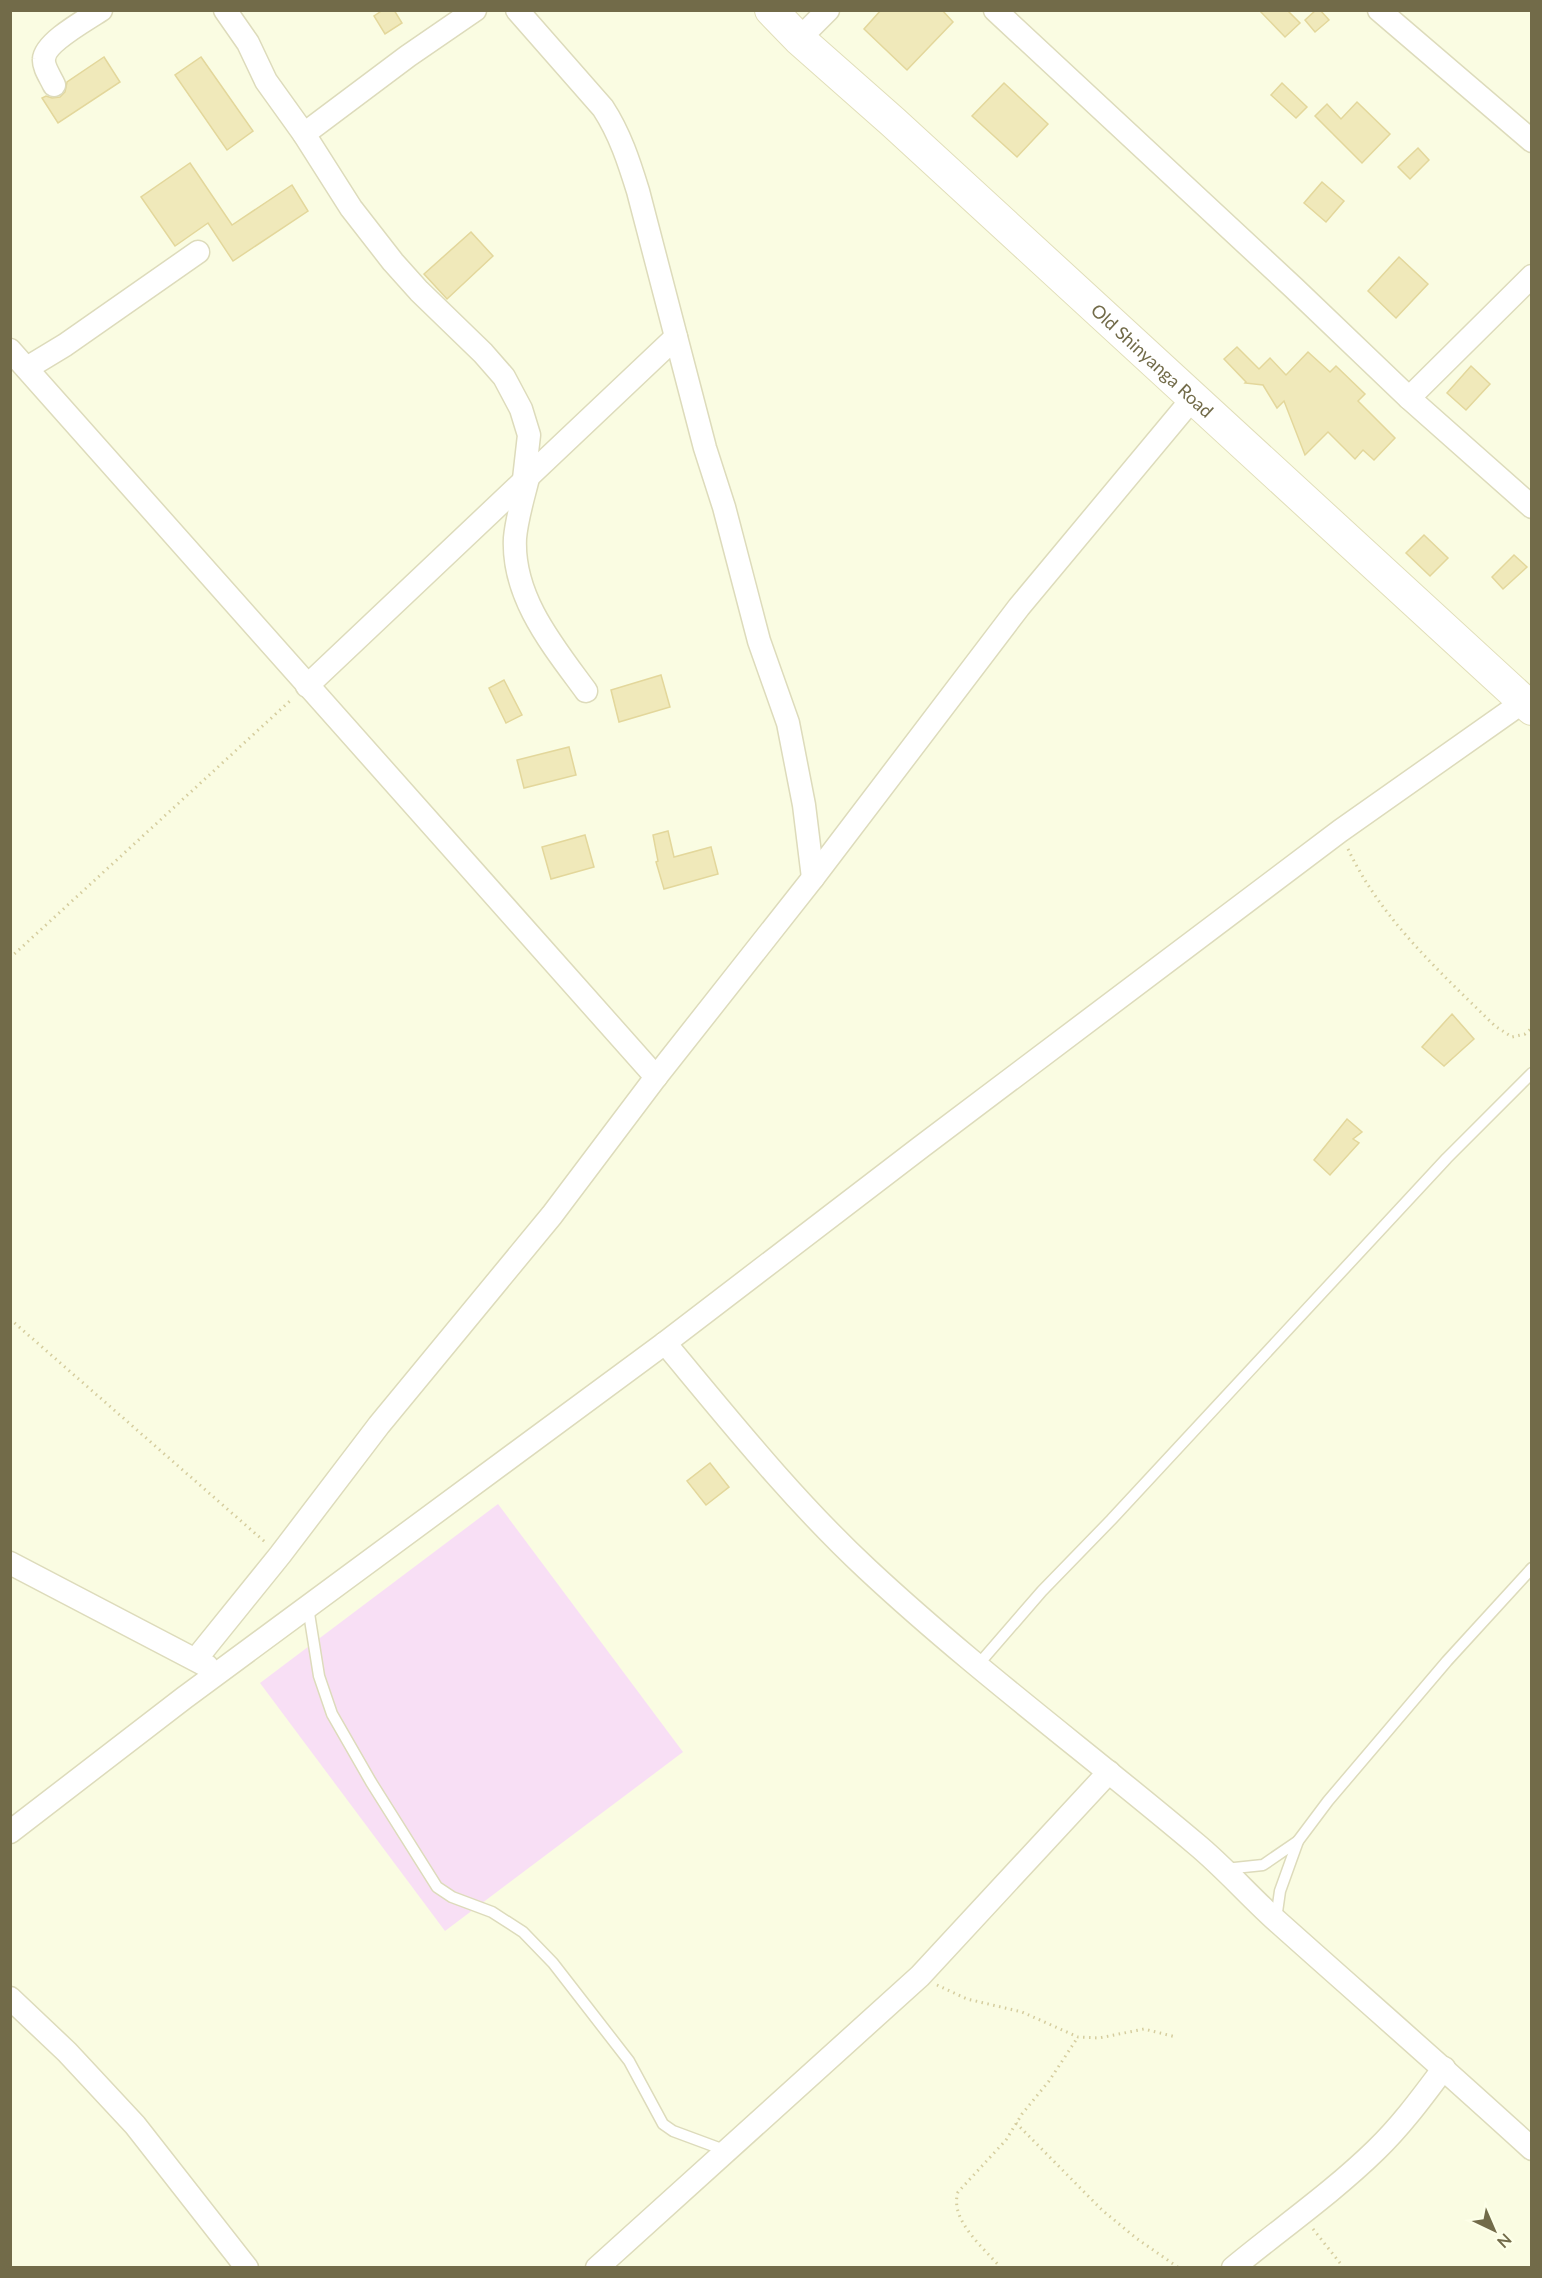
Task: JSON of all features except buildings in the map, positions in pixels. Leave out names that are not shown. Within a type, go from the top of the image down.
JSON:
[{"type":"main road","name":"Old Shinyanga Road","points":[[771,10],[799,39],[893,122],[1527,706]]},
{"type":"street","points":[[54,85],[44,64],[47,51],[54,43],[101,10]]},
{"type":"street","points":[[225,10],[248,43],[266,81],[304,134],[351,208],[393,262],[504,377],[522,409],[529,435],[526,476],[515,536],[519,580],[537,618],[586,691]]},
{"type":"street","points":[[304,134],[408,56],[475,10]]},
{"type":"street","points":[[517,10],[603,108],[616,130],[638,191],[705,448],[724,507],[759,641],[788,723],[804,805],[813,878]]},
{"type":"street","points":[[799,39],[828,10]]},
{"type":"street","points":[[995,10],[1409,398],[1532,507]]},
{"type":"street","points":[[1379,10],[1532,141]]},
{"type":"street","points":[[27,368],[65,345],[198,252]]},
{"type":"street","points":[[1409,398],[1532,276]]},
{"type":"street","points":[[307,686],[526,476],[676,337]]},
{"type":"street","points":[[10,350],[656,1077]]},
{"type":"street","points":[[196,1659],[280,1555],[379,1425],[552,1215],[1019,608],[1130,471],[1193,398]]},
{"type":"street","points":[[10,1832],[218,1673],[665,1343],[1340,831],[1527,706]]},
{"type":"street","points":[[665,1343],[770,1470],[867,1569],[977,1666],[1109,1772],[1224,1869],[1276,1920],[1532,2149]]},
{"type":"street","points":[[10,1563],[196,1659],[218,1673]]},
{"type":"street","points":[[597,2268],[920,1976],[1109,1772]]},
{"type":"street","points":[[10,1998],[67,2052],[135,2125],[247,2268]]},
{"type":"street","points":[[1233,2268],[1376,2150],[1411,2112],[1444,2068]]},
{"type":"lane","points":[[977,1666],[1042,1591],[1111,1520],[1447,1158],[1532,1073]]},
{"type":"lane","points":[[1276,1920],[1285,1872],[1299,1841],[1328,1801],[1532,1568]]},
{"type":"lane","points":[[308,1606],[319,1676],[332,1714],[436,1887],[452,1897],[492,1912],[523,1932],[553,1963],[629,2061],[663,2124],[673,2131],[728,2151]]},
{"type":"lane","points":[[1224,1869],[1263,1865],[1299,1841]]},
{"type":"path","points":[[10,958],[307,686]]},
{"type":"path","points":[[1340,831],[1357,868],[1373,892],[1405,934],[1437,969],[1506,1035],[1516,1037],[1532,1028]]},
{"type":"path","points":[[10,1319],[280,1555]]},
{"type":"path","points":[[920,1976],[961,1996],[1022,2012],[1078,2037],[1099,2038],[1144,2029],[1176,2037]]},
{"type":"path","points":[[1001,2268],[969,2231],[955,2202],[961,2187],[1001,2146],[1078,2037]]},
{"type":"path","points":[[1016,2123],[1102,2210],[1136,2238],[1179,2268]]},
{"type":"path","points":[[1300,2213],[1344,2268]]},
{"type":"shaded area","points":[[498,1504],[683,1752],[445,1931],[260,1683]]}]
